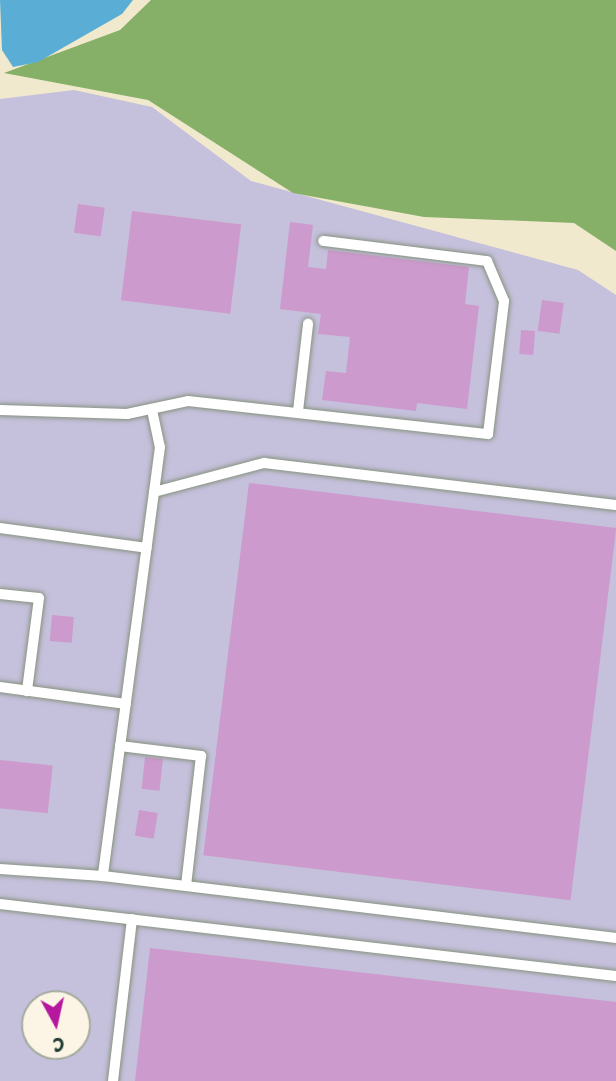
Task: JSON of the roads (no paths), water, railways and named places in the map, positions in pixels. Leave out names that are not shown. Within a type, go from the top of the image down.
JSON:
[{"type":"lane","points":[[0,410],[152,410],[188,401],[488,434],[504,301],[487,261],[323,241]]},
{"type":"lane","points":[[298,411],[308,324]]},
{"type":"lane","points":[[103,876],[160,447],[152,410]]},
{"type":"lane","points":[[154,492],[264,463],[616,505]]},
{"type":"lane","points":[[0,528],[147,548]]},
{"type":"lane","points":[[0,594],[38,598],[27,691]]},
{"type":"lane","points":[[0,687],[126,704]]},
{"type":"lane","points":[[120,746],[201,756],[186,886]]},
{"type":"lane","points":[[0,869],[103,876],[616,938]]},
{"type":"lane","points":[[0,904],[616,975]]},
{"type":"lane","points":[[113,1081],[132,919]]},
{"type":"water","points":[[0,0],[133,0],[122,14],[38,62],[13,67],[2,50]]}]
